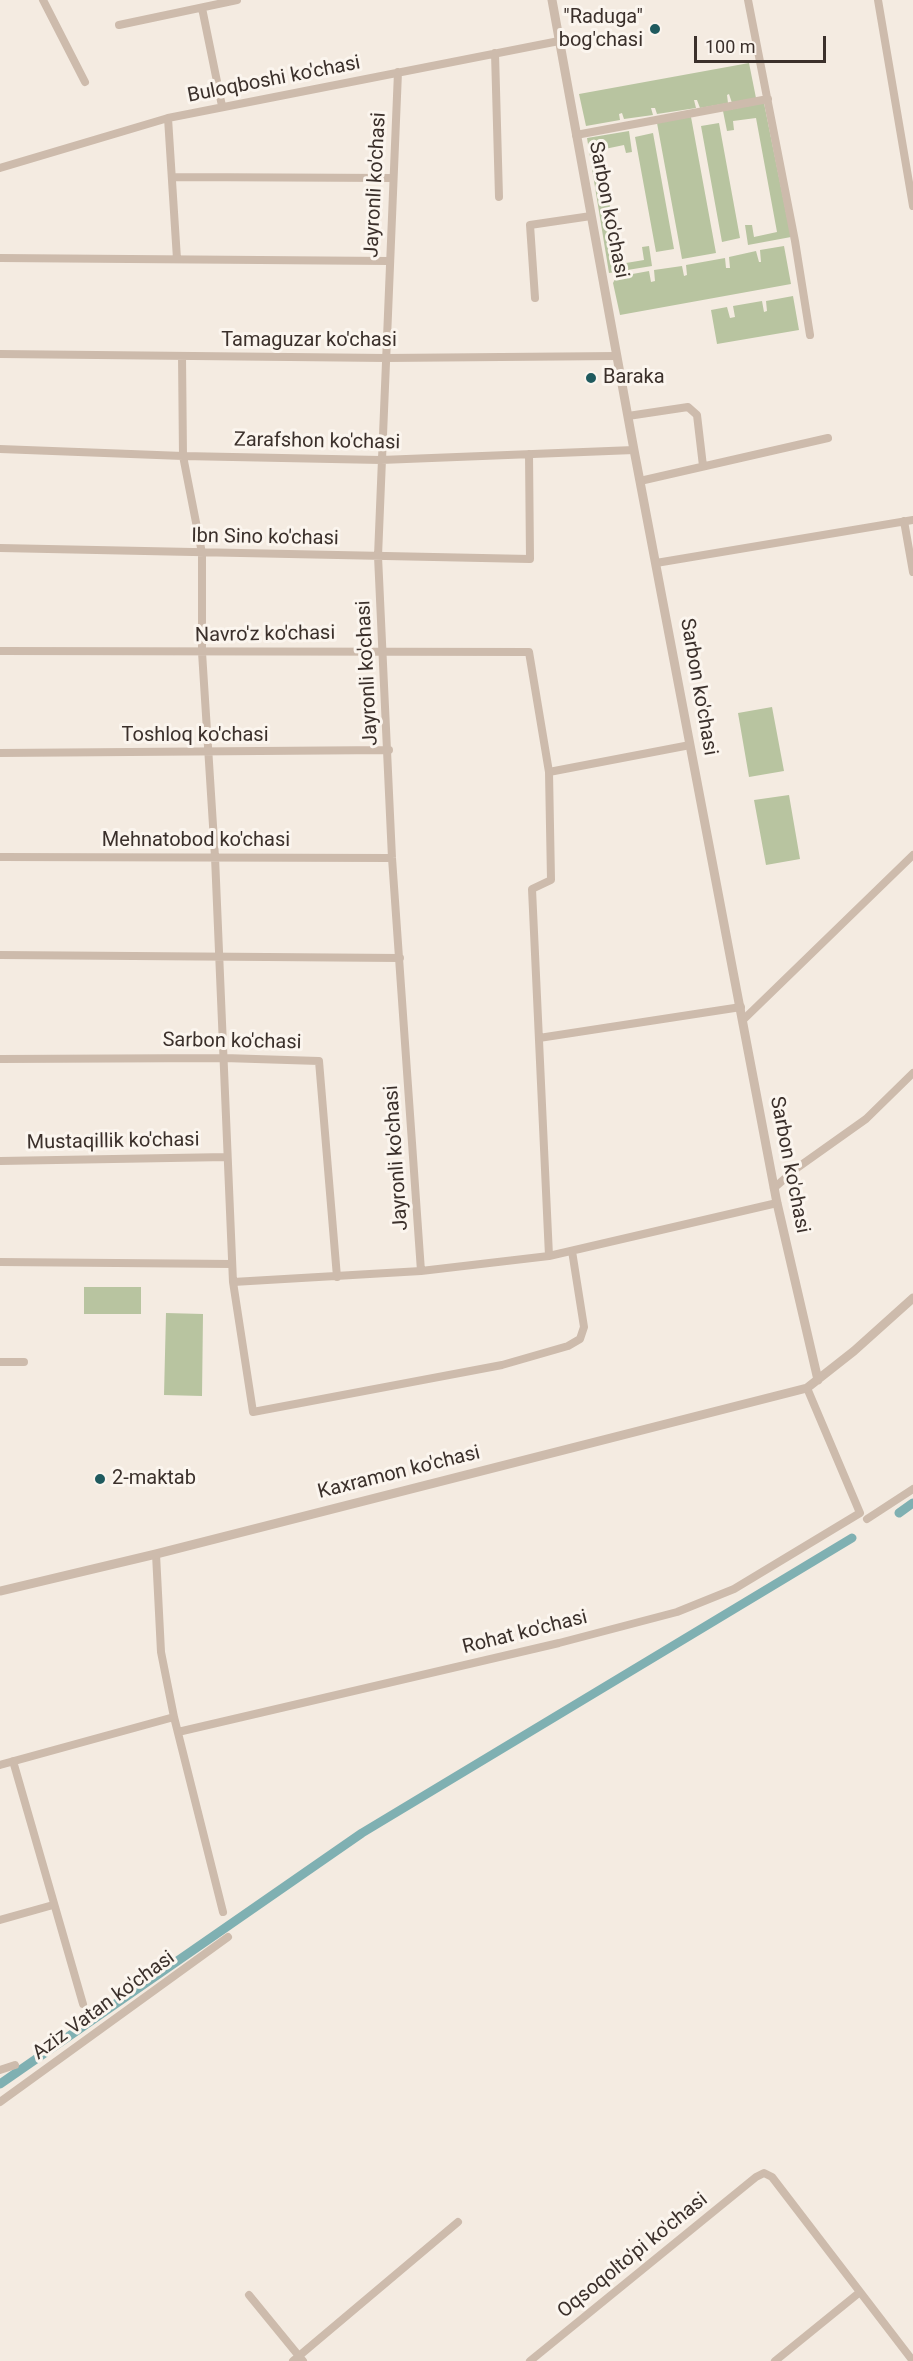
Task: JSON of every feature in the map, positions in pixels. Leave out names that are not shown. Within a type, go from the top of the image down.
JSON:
[{"type":"street","points":[[43,0],[85,82]]},
{"type":"street","points":[[119,25],[237,0]]},
{"type":"street","name":"Sarbon ko'chasi","points":[[552,0],[634,450],[774,1188],[818,1380]]},
{"type":"street","points":[[748,0],[810,335]]},
{"type":"street","points":[[878,0],[913,206]]},
{"type":"street","points":[[202,8],[222,106]]},
{"type":"street","name":"Buloqboshi ko'chasi","points":[[0,168],[168,118],[559,41]]},
{"type":"street","points":[[495,53],[499,198]]},
{"type":"street","name":"Jayronli ko'chasi","points":[[398,72],[378,556],[389,750],[392,858],[421,1271]]},
{"type":"street","points":[[576,135],[768,99]]},
{"type":"street","points":[[168,118],[177,259]]},
{"type":"street","points":[[172,177],[393,178]]},
{"type":"street","points":[[535,298],[530,225],[591,216]]},
{"type":"street","points":[[0,258],[389,261]]},
{"type":"street","name":"Tamaguzar ko'chasi","points":[[0,354],[386,358],[617,356]]},
{"type":"street","points":[[182,356],[183,456],[202,553],[202,652],[215,857],[233,1282],[253,1412],[502,1365],[568,1346],[580,1339],[584,1327],[572,1251]]},
{"type":"street","points":[[628,416],[688,407],[697,415],[703,466]]},
{"type":"street","points":[[640,481],[828,438]]},
{"type":"street","name":"Zarafshon ko'chasi","points":[[0,448],[183,456],[381,460],[634,450]]},
{"type":"street","name":"Ibn Sino ko'chasi","points":[[0,548],[530,559],[529,454]]},
{"type":"street","points":[[656,563],[913,520]]},
{"type":"street","points":[[904,521],[913,572]]},
{"type":"street","name":"Navro'z ko'chasi","points":[[0,651],[530,652],[549,772]]},
{"type":"street","points":[[549,1256],[532,889],[552,880],[549,772],[690,745]]},
{"type":"street","name":"Toshloq ko'chasi","points":[[0,753],[389,750]]},
{"type":"street","points":[[743,1020],[913,855]]},
{"type":"street","name":"Mehnatobod ko'chasi","points":[[0,856],[392,858]]},
{"type":"street","points":[[0,955],[400,958]]},
{"type":"street","points":[[539,1038],[741,1007]]},
{"type":"street","name":"Sarbon ko'chasi","points":[[0,1059],[224,1058],[319,1061],[336,1276]]},
{"type":"street","points":[[774,1188],[797,1168],[866,1119],[913,1073]]},
{"type":"street","name":"Mustaqillik ko'chasi","points":[[0,1161],[227,1157]]},
{"type":"street","points":[[233,1282],[421,1271],[549,1256],[777,1203]]},
{"type":"street","points":[[0,1262],[232,1264]]},
{"type":"street","points":[[807,1388],[913,1298]]},
{"type":"street","points":[[0,1362],[24,1362]]},
{"type":"street","name":"Rohat ko'chasi","points":[[178,1732],[559,1643],[676,1612],[734,1589],[860,1513],[807,1388]]},
{"type":"street","name":"Kaxramon ko'chasi","points":[[0,1591],[156,1554],[807,1388]]},
{"type":"street","points":[[867,1519],[913,1489]]},
{"type":"street","points":[[156,1554],[161,1652],[174,1718],[223,1912]]},
{"type":"street","points":[[0,1765],[174,1718]]},
{"type":"street","points":[[13,1761],[83,2004]]},
{"type":"street","points":[[0,1920],[53,1905]]},
{"type":"street","name":"Aziz Vatan ko'chasi","points":[[0,2102],[228,1937]]},
{"type":"street","points":[[0,2070],[15,2065]]},
{"type":"street","name":"Oqsoqolto'pi ko'chasi","points":[[530,2361],[756,2177],[764,2173],[772,2177],[860,2292]]},
{"type":"street","points":[[249,2295],[298,2359],[458,2222]]},
{"type":"street","points":[[775,2361],[860,2292],[913,2361]]},
{"type":"green space","points":[[749,63],[756,98],[732,103],[729,94],[727,95],[728,103],[700,108],[697,100],[694,100],[696,108],[657,114],[655,108],[651,108],[653,115],[624,119],[622,113],[619,114],[620,120],[586,126],[579,94]]},
{"type":"green space","points":[[764,103],[791,237],[748,245],[745,225],[752,225],[754,237],[777,232],[756,118],[733,121],[734,130],[727,131],[723,111]]},
{"type":"green space","points":[[691,117],[716,253],[682,259],[657,123]]},
{"type":"green space","points":[[719,123],[740,238],[722,242],[701,126]]},
{"type":"green space","points":[[629,131],[632,152],[626,153],[624,145],[600,150],[620,264],[644,260],[642,247],[649,246],[652,266],[609,273],[587,138]]},
{"type":"green space","points":[[653,133],[674,249],[656,252],[635,137]]},
{"type":"green space","points":[[784,246],[791,284],[620,315],[613,283],[616,277],[649,271],[651,282],[655,281],[654,270],[682,266],[684,276],[687,275],[686,265],[725,258],[726,268],[730,268],[729,257],[756,251],[759,262],[761,262],[760,250]]},
{"type":"green space","points":[[793,296],[799,330],[717,344],[711,310],[727,307],[730,318],[735,317],[733,306],[762,301],[764,312],[767,311],[766,301]]},
{"type":"green space","points":[[772,707],[784,771],[749,777],[738,713]]},
{"type":"green space","points":[[789,795],[800,859],[766,865],[754,800]]},
{"type":"green space","points":[[84,1287],[141,1287],[141,1314],[84,1314]]},
{"type":"green space","points":[[166,1313],[203,1314],[202,1396],[164,1395]]},
{"type":"waterway","points":[[899,1513],[913,1503]]},
{"type":"waterway","points":[[0,2084],[362,1833],[852,1538]]},
{"type":"place","name":"\"Raduga\" bog'chasi","points":[[655,29]]},
{"type":"place","name":"Baraka","points":[[591,378]]},
{"type":"place","name":"2-maktab","points":[[100,1479]]}]
